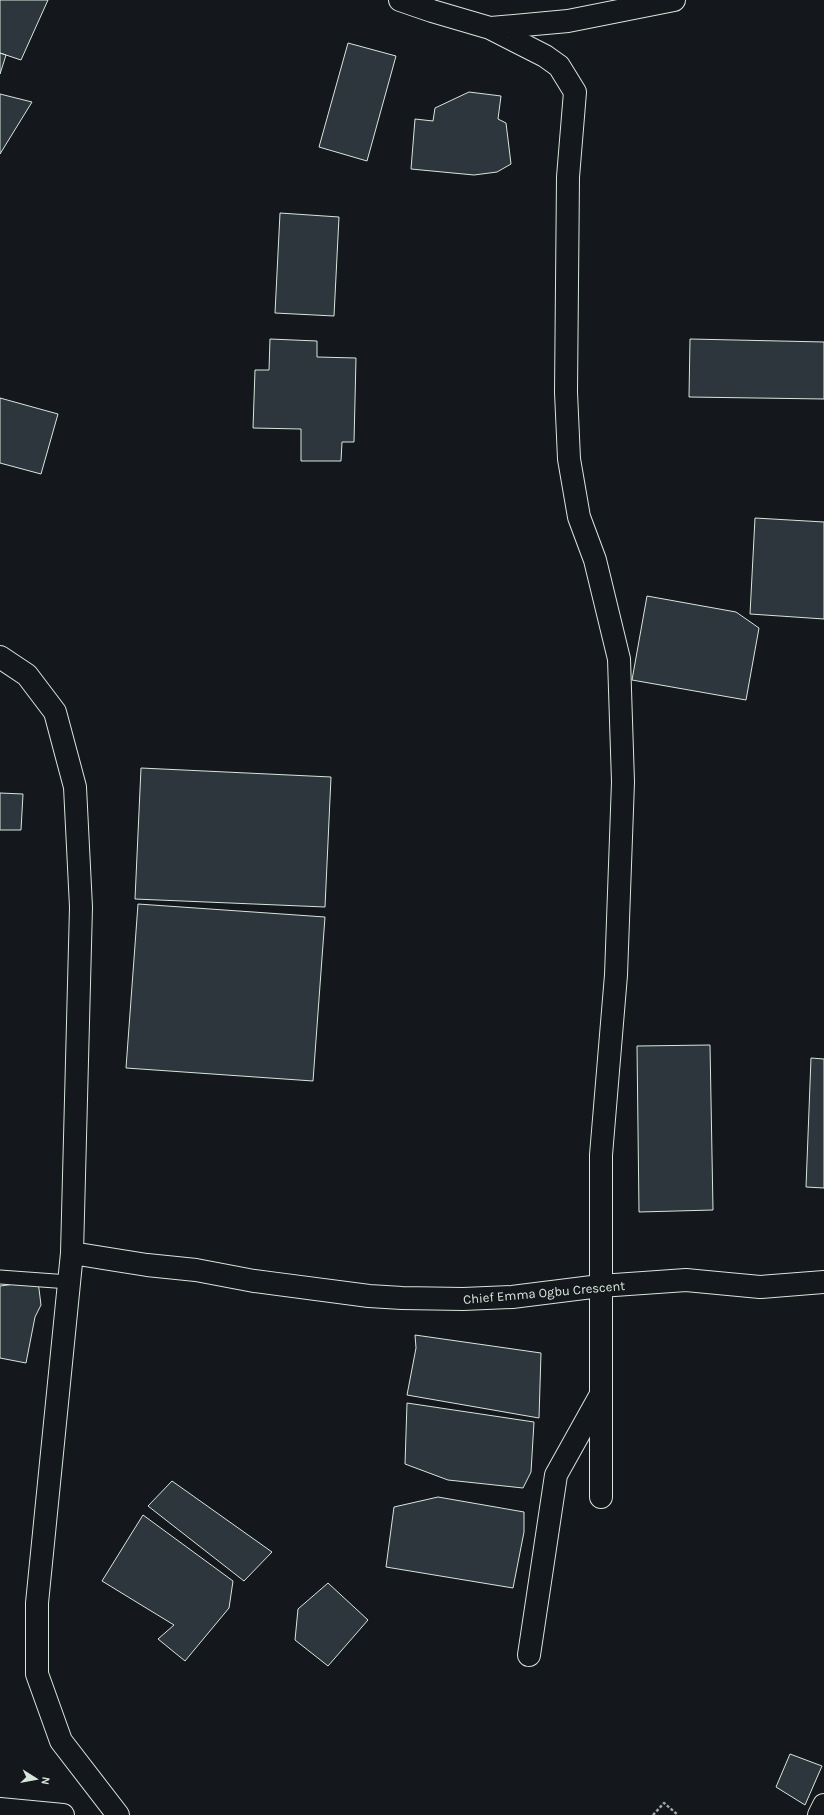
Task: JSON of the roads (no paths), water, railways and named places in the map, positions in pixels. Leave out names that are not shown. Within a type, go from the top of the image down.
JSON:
[{"type":"street","points":[[400,0],[490,28],[544,56],[559,66],[575,92],[568,177],[566,392],[569,459],[579,517],[595,560],[619,659],[623,782],[616,975],[601,1155],[601,1497]]},
{"type":"street","points":[[490,28],[529,26],[568,21],[674,0]]},
{"type":"street","points":[[0,657],[27,675],[55,712],[75,787],[81,907],[72,1253],[38,1603],[37,1674],[61,1742],[118,1815]]},
{"type":"street","name":"Chief Emma Ogbu Crescent","points":[[72,1253],[369,1296],[402,1298],[463,1299],[512,1297],[600,1286],[686,1280],[760,1287],[824,1282]]},
{"type":"street","points":[[529,1655],[556,1475],[600,1395]]},
{"type":"street","points":[[819,1815],[824,1805]]},
{"type":"street","points":[[0,1809],[63,1815]]},
{"type":"lane","points":[[0,1277],[69,1282]]}]
